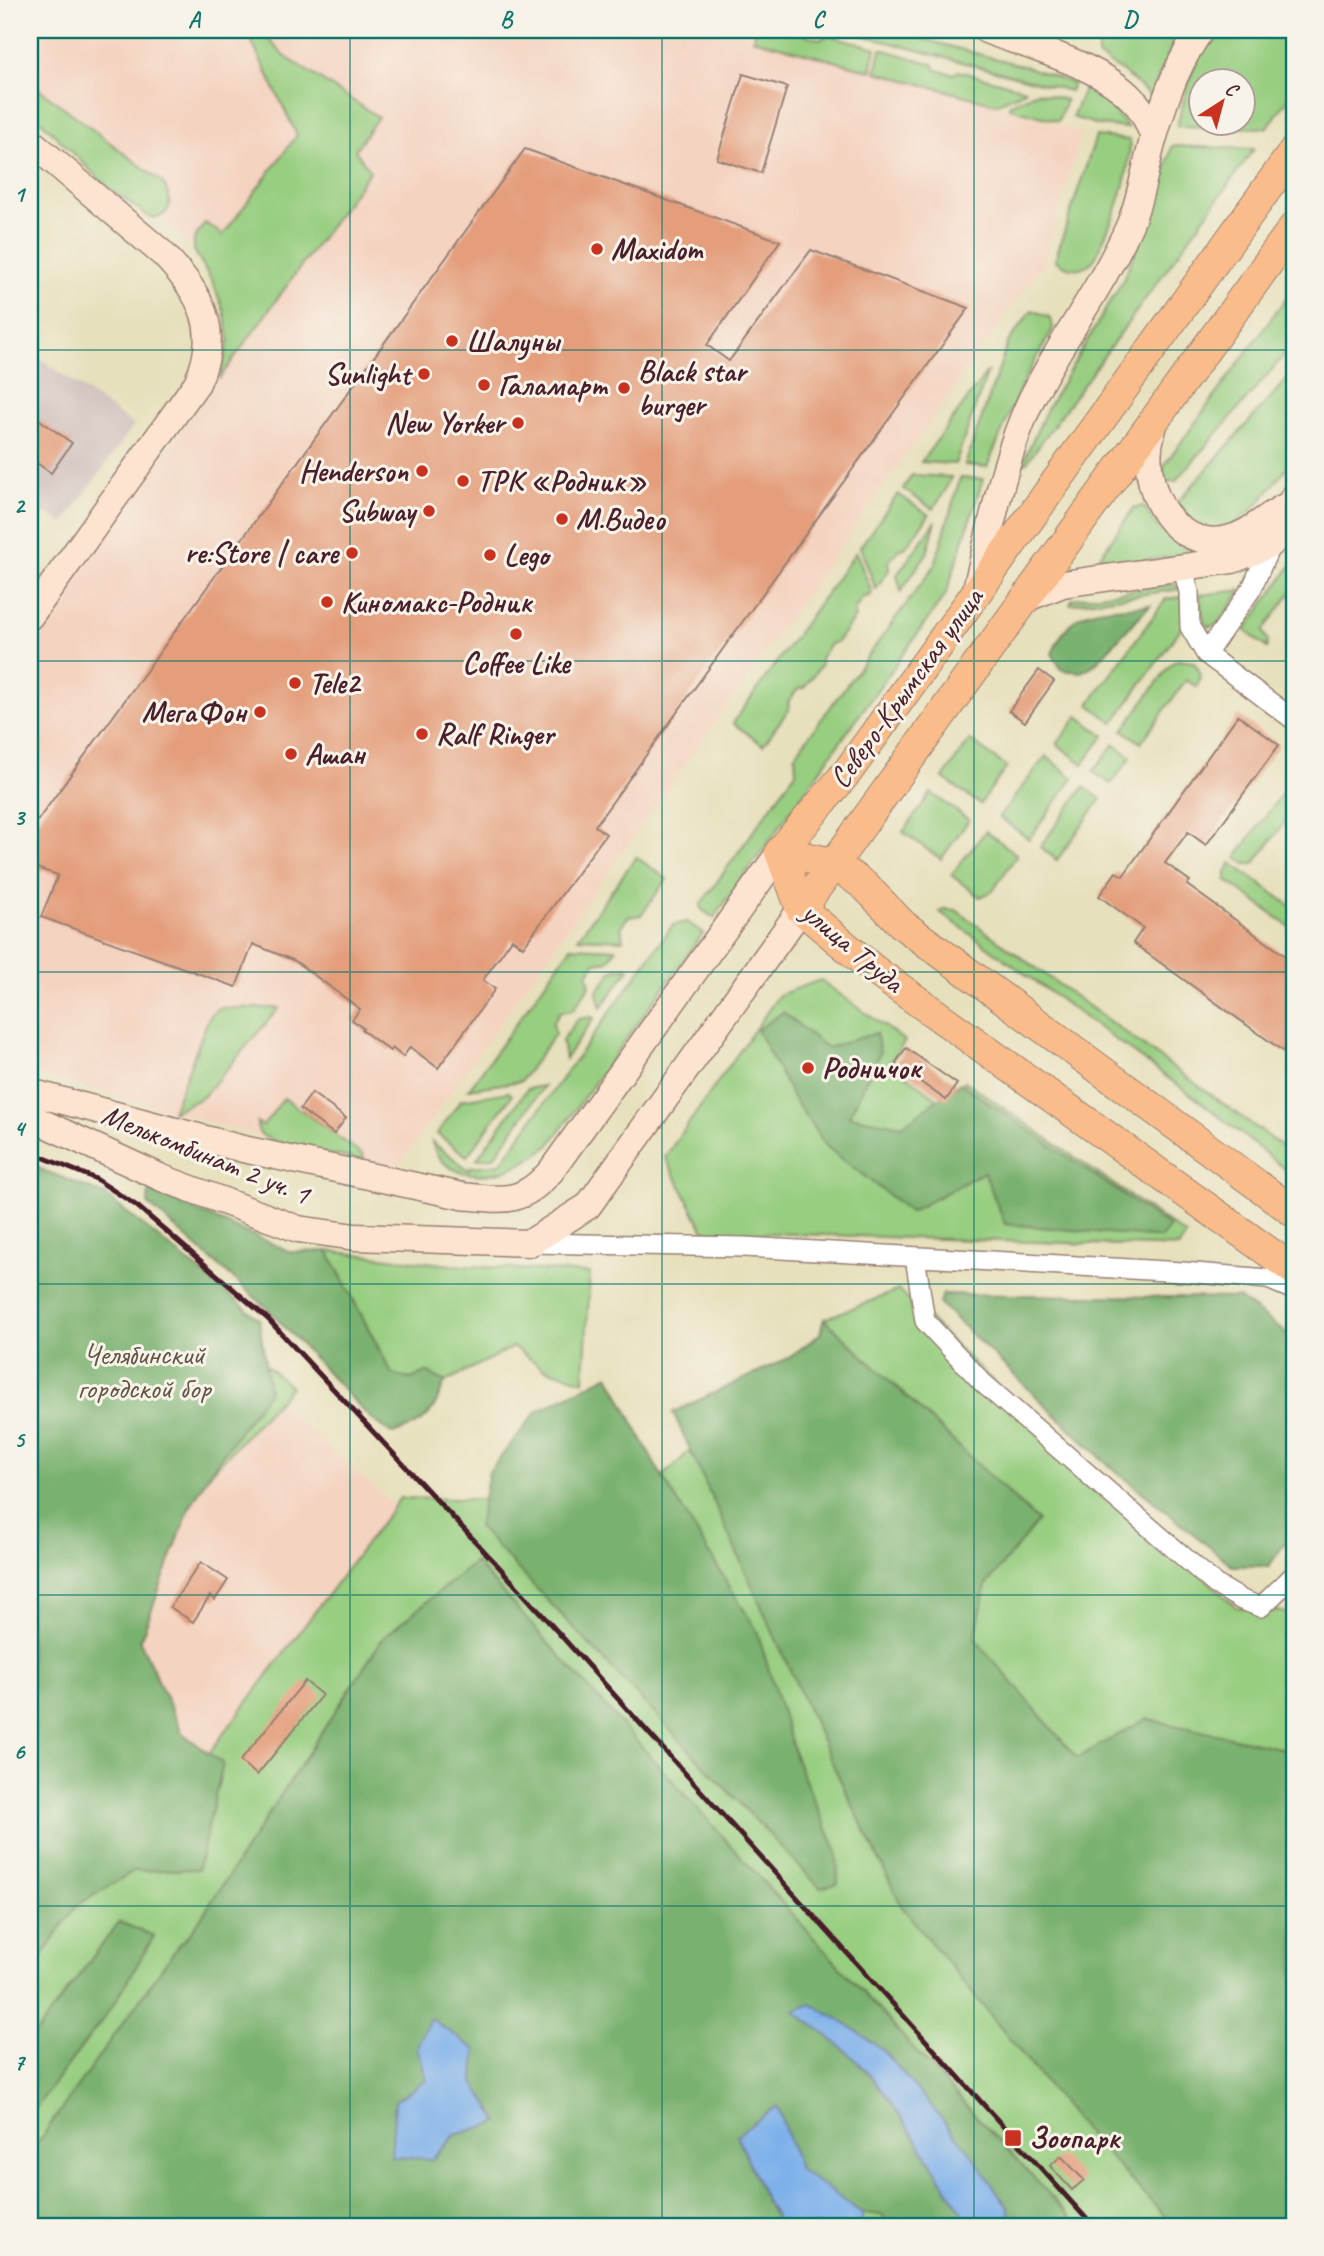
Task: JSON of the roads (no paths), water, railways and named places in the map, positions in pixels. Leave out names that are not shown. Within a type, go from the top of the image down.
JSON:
[{"type":"main road","name":"Северо-Крымская улица","points":[[780,852],[848,771],[1293,154]]},
{"type":"main road","name":"Северо-Крымская улица","points":[[801,909],[1294,227]]},
{"type":"main road","name":"улица Труда","points":[[780,852],[833,863],[865,886],[903,925],[1294,1212]]},
{"type":"main road","name":"улица Труда","points":[[780,852],[801,909],[874,970],[1294,1270]]},
{"type":"street","points":[[986,30],[1086,68],[1109,80],[1133,99],[1154,136]]},
{"type":"street","points":[[976,591],[1003,473],[1031,400],[1097,289],[1130,223],[1140,198],[1154,136],[1174,79],[1201,30]]},
{"type":"street","points":[[30,141],[182,273],[195,291],[204,315],[208,342],[206,364],[197,383],[30,616]]},
{"type":"street","points":[[1155,419],[1149,448],[1155,499],[1172,523],[1190,535],[1227,539],[1248,531],[1272,511],[1292,501]]},
{"type":"street","points":[[1206,654],[1252,588],[1271,544],[1287,523],[1292,501]]},
{"type":"street","points":[[1027,598],[1063,584],[1233,561],[1271,544]]},
{"type":"street","points":[[1183,568],[1189,592],[1190,627],[1206,654],[1294,720]]},
{"type":"street","name":"Северо-Крымская улица","points":[[499,1200],[526,1194],[551,1171],[780,852]]},
{"type":"street","name":"Северо-Крымская улица","points":[[530,1243],[587,1206],[801,909]]},
{"type":"street","name":"Мелькомбинат 2 уч. 1","points":[[30,1092],[243,1149],[461,1196],[499,1200]]},
{"type":"street","name":"Мелькомбинат 2 уч. 1","points":[[30,1117],[162,1178],[298,1229],[355,1237],[530,1243]]},
{"type":"street","points":[[530,1243],[744,1247],[915,1257],[1268,1279],[1294,1290]]},
{"type":"street","points":[[915,1257],[925,1321],[984,1383],[1215,1584],[1242,1600],[1261,1607],[1294,1575]]},
{"type":"water","points":[[811,2004],[844,2022],[885,2052],[968,2149],[1009,2209],[1011,2226],[968,2226],[964,2215],[892,2103],[848,2053],[794,2011]]},
{"type":"water","points":[[430,2018],[476,2050],[474,2082],[499,2122],[455,2135],[432,2159],[391,2157],[395,2101],[427,2080],[417,2047]]},
{"type":"water","points":[[777,2106],[799,2169],[862,2213],[862,2226],[780,2226],[762,2193],[737,2135]]},
{"type":"railway","points":[[30,1152],[96,1179],[137,1206],[268,1319],[500,1568],[1093,2226]]},
{"type":"place","name":"Maxidom","points":[[597,249]]},
{"type":"place","name":"Шалуны","points":[[452,341]]},
{"type":"place","name":"Sunlight","points":[[424,374]]},
{"type":"place","name":"Галамарт","points":[[484,385]]},
{"type":"place","name":"Black star burger","points":[[624,388]]},
{"type":"place","name":"New Yorker","points":[[518,423]]},
{"type":"place","name":"Henderson","points":[[422,471]]},
{"type":"place","name":"ТРК «Родник»","points":[[463,481]]},
{"type":"place","name":"Subway","points":[[429,511]]},
{"type":"place","name":"М.Видео","points":[[562,519]]},
{"type":"place","name":"re:Store | care","points":[[352,553]]},
{"type":"place","name":"Lego","points":[[490,555]]},
{"type":"place","name":"Киномакс-Родник","points":[[327,602]]},
{"type":"place","name":"Coffee Like","points":[[516,634]]},
{"type":"place","name":"Tele2","points":[[295,683]]},
{"type":"place","name":"МегаФон","points":[[260,712]]},
{"type":"place","name":"Ralf Ringer","points":[[422,734]]},
{"type":"place","name":"Ашан","points":[[291,754]]},
{"type":"place","name":"Родничок","points":[[808,1068]]},
{"type":"place","name":"Зоопарк","points":[[1013,2138]]},
{"type":"park label","name":"Челябинский городской бор","points":[[144,1371]]}]
